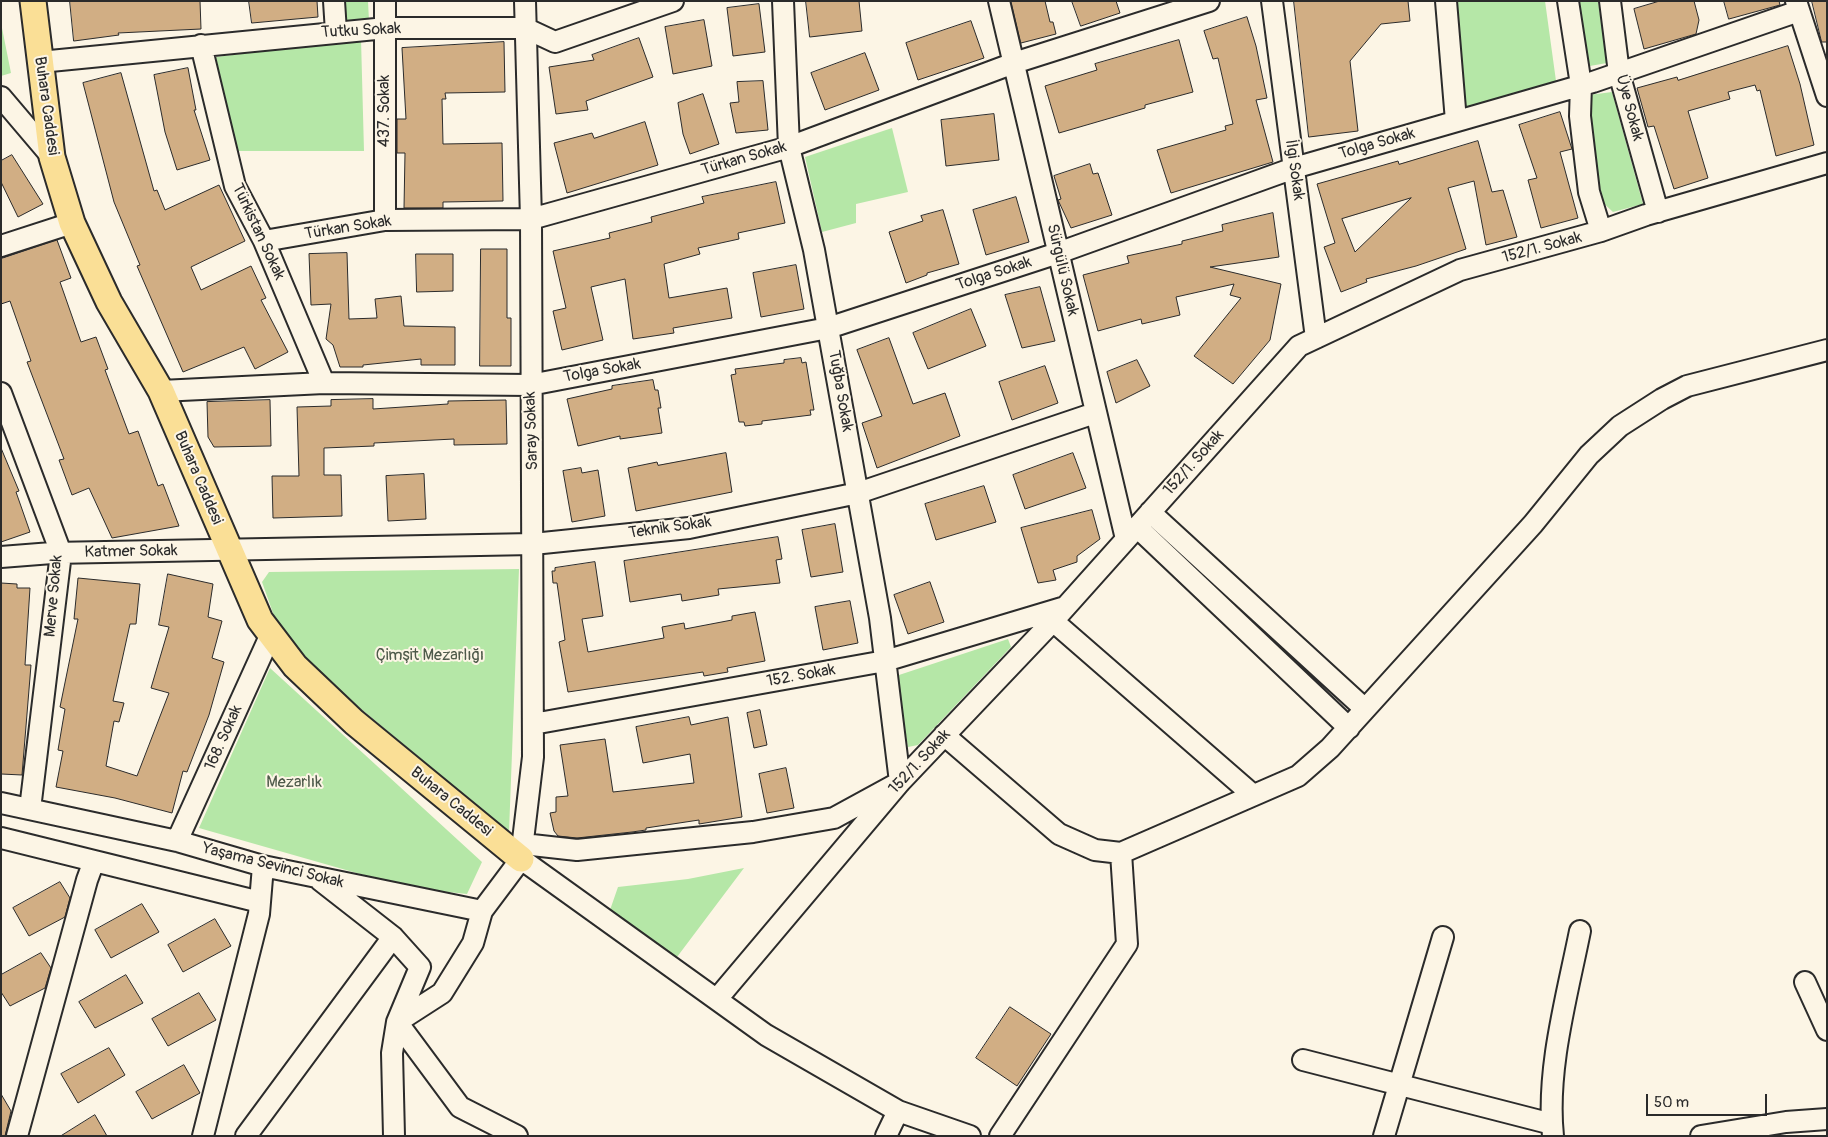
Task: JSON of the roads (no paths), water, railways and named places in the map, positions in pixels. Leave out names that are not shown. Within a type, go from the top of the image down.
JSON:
[{"type":"main road","name":"Buhara Caddesi","points":[[33,1],[52,157],[72,223],[109,302],[161,391],[260,620],[295,666],[354,722],[522,852]]},
{"type":"street","points":[[334,1],[336,32]]},
{"type":"street","name":"437. Sokak","points":[[385,1],[385,220]]},
{"type":"street","name":"Saray Sokak","points":[[522,852],[533,758],[530,123],[525,1]]},
{"type":"street","name":"Tutku Sokak","points":[[40,62],[386,28],[526,28],[554,42],[673,1]]},
{"type":"street","name":"Tuğba Sokak","points":[[784,1],[789,147],[814,250],[858,493],[885,661],[900,782]]},
{"type":"street","name":"Sürgülü Sokak","points":[[999,1],[1095,413],[1131,533]]},
{"type":"street","name":"Türkan Sokak","points":[[264,241],[385,220],[531,219],[789,147],[1014,63],[1209,1]]},
{"type":"street","name":"İlgi Sokak","points":[[1272,1],[1316,338]]},
{"type":"street","points":[[1446,1],[1456,121]]},
{"type":"street","points":[[1568,1],[1581,85],[1580,116],[1589,192],[1601,231]]},
{"type":"street","name":"Üye Sokak","points":[[1610,1],[1619,73],[1658,212]]},
{"type":"street","points":[[1798,6],[1827,96]]},
{"type":"street","name":"Tolga Sokak","points":[[161,391],[324,383],[530,385],[828,328],[1058,253],[1294,168],[1619,73],[1798,6]]},
{"type":"street","name":"Türkistan Sokak","points":[[202,45],[234,186],[264,241],[324,383]]},
{"type":"street","points":[[1,97],[52,157]]},
{"type":"street","name":"152/1. Sokak","points":[[717,999],[900,782],[1059,614],[1299,346],[1460,270],[1601,231],[1658,212],[1827,163]]},
{"type":"street","points":[[1,246],[72,223]]},
{"type":"street","points":[[944,735],[1059,834],[1095,850],[1121,853],[1298,776],[1330,748],[1349,728],[1533,524],[1589,454],[1620,426],[1662,399],[1688,386],[1827,350]]},
{"type":"street","name":"Merve Sokak","points":[[1,393],[61,553],[30,809]]},
{"type":"street","name":"Teknik Sokak","points":[[230,551],[533,544],[689,528],[858,493],[1095,413]]},
{"type":"street","points":[[1150,512],[1365,710]]},
{"type":"street","points":[[1131,533],[1349,728]]},
{"type":"street","name":"Katmer Sokak","points":[[1,557],[61,553],[230,551]]},
{"type":"street","points":[[1059,614],[1253,795]]},
{"type":"street","name":"152. Sokak","points":[[533,724],[885,661],[1059,614]]},
{"type":"street","name":"168. Sokak","points":[[177,842],[271,634]]},
{"type":"street","points":[[522,852],[577,850],[753,832],[834,818],[900,782]]},
{"type":"street","name":"Yaşama Sevinci Sokak","points":[[1,802],[177,842],[263,866],[482,911]]},
{"type":"street","points":[[1,838],[260,902]]},
{"type":"street","points":[[397,1022],[442,994],[472,943],[482,911],[522,852]]},
{"type":"street","points":[[522,852],[766,1035],[898,1111],[970,1136]]},
{"type":"street","points":[[1000,1136],[1128,944],[1121,853]]},
{"type":"street","points":[[18,1136],[87,880],[94,861]]},
{"type":"street","points":[[203,1136],[260,902],[263,866]]},
{"type":"street","points":[[316,877],[393,937],[420,967],[397,1022],[392,1053],[394,1136]]},
{"type":"street","points":[[1303,1060],[1552,1130],[1550,1106],[1562,1024],[1580,931]]},
{"type":"street","points":[[246,1136],[393,937]]},
{"type":"street","points":[[1384,1136],[1443,937]]},
{"type":"street","points":[[1805,982],[1827,1030]]},
{"type":"street","points":[[397,1022],[460,1106],[517,1136]]},
{"type":"street","points":[[886,1136],[898,1111]]},
{"type":"street","points":[[1701,1136],[1786,1122],[1827,1119]]},
{"type":"park label","name":"Çimşit Mezarlığı","points":[[430,656]]},
{"type":"park label","name":"Mezarlık","points":[[294,783]]}]
